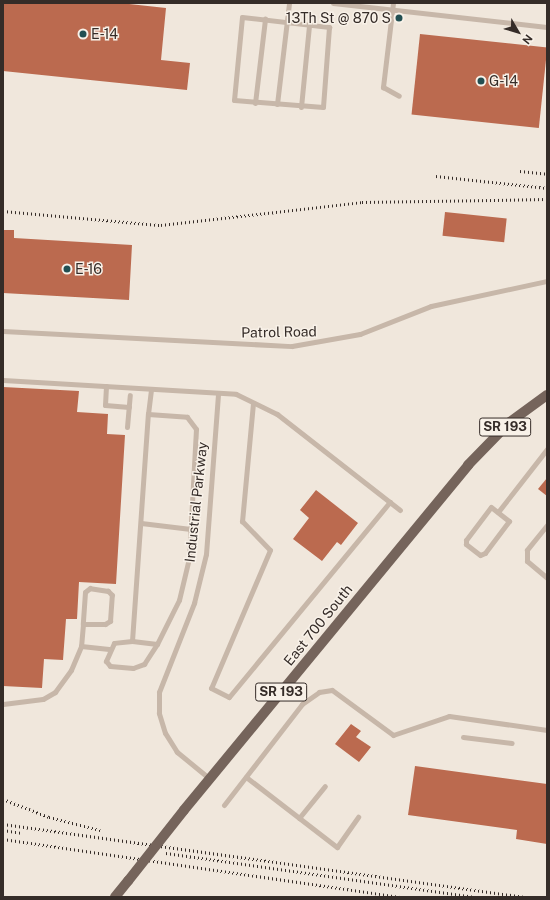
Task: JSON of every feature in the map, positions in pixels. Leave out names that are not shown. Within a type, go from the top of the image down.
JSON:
[{"type":"main road","name":"East 700 South","points":[[115,897],[184,810],[468,465],[510,422],[547,395]]},
{"type":"lane","points":[[278,104],[289,3]]},
{"type":"lane","points":[[333,3],[547,27]]},
{"type":"lane","points":[[393,3],[383,87],[399,96]]},
{"type":"lane","points":[[242,17],[286,22],[329,27],[331,33],[323,107],[301,107],[234,100],[242,17]]},
{"type":"lane","points":[[255,103],[265,20]]},
{"type":"lane","points":[[301,107],[309,25]]},
{"type":"lane","name":"Patrol Road","points":[[3,331],[292,346],[360,334],[431,306],[547,281]]},
{"type":"lane","points":[[3,380],[236,394],[277,414],[400,510]]},
{"type":"lane","points":[[106,386],[105,405],[129,407]]},
{"type":"lane","points":[[132,641],[151,389]]},
{"type":"lane","name":"Industrial Parkway","points":[[210,779],[177,752],[165,733],[159,713],[159,692],[194,603],[206,554],[218,393]]},
{"type":"lane","points":[[128,427],[130,395]]},
{"type":"lane","points":[[253,403],[242,521],[270,550],[211,688],[229,697],[390,502]]},
{"type":"lane","points":[[148,414],[187,417],[196,429],[189,558],[179,600],[157,644],[144,664],[133,668],[110,666],[106,661],[109,649],[114,643],[132,641],[157,644]]},
{"type":"lane","points":[[498,512],[547,449]]},
{"type":"lane","points":[[491,507],[498,512],[509,521],[508,526],[480,555],[466,544],[466,540],[491,507]]},
{"type":"lane","points":[[141,523],[190,529]]},
{"type":"lane","points":[[547,525],[527,550],[527,561],[547,578]]},
{"type":"lane","points":[[3,704],[43,699],[55,692],[72,670],[81,646],[85,592],[90,588],[108,591],[112,595],[110,621],[105,624],[83,624]]},
{"type":"lane","points":[[81,646],[109,649]]},
{"type":"lane","points":[[224,805],[302,704],[319,692],[332,690],[393,735],[449,716],[547,730]]},
{"type":"lane","points":[[463,737],[512,743]]},
{"type":"lane","points":[[246,777],[337,847],[358,817]]},
{"type":"lane","points":[[299,818],[325,786]]},
{"type":"building","name":"E-14","points":[[3,3],[120,3],[166,8],[161,60],[190,63],[187,90],[3,71]]},
{"type":"building","name":"G-14","points":[[420,34],[547,47],[539,128],[412,115]]},
{"type":"building","points":[[445,212],[507,218],[504,242],[442,236]]},
{"type":"building","name":"E-16","points":[[3,230],[14,230],[14,238],[132,245],[129,300],[3,293]]},
{"type":"building","points":[[3,387],[79,391],[77,412],[108,414],[107,434],[125,435],[116,584],[79,582],[77,619],[66,619],[63,660],[44,659],[42,688],[3,686]]},
{"type":"building","points":[[547,478],[547,496],[538,489]]},
{"type":"building","points":[[316,490],[358,523],[341,545],[337,542],[322,561],[293,539],[309,518],[300,510]]},
{"type":"building","points":[[351,724],[361,731],[356,737],[371,747],[359,762],[335,744]]},
{"type":"building","points":[[415,766],[547,784],[547,844],[516,839],[517,830],[408,815]]},
{"type":"railway","points":[[520,171],[547,174]]},
{"type":"railway","points":[[436,176],[547,188]]},
{"type":"railway","points":[[3,211],[161,225],[362,202],[547,199]]},
{"type":"railway","points":[[3,799],[49,817],[100,830]]},
{"type":"railway","points":[[3,824],[525,897]]},
{"type":"railway","points":[[3,830],[23,833]]},
{"type":"railway","points":[[3,839],[400,897]]},
{"type":"railway","points":[[166,853],[477,897]]},
{"type":"place","name":"13Th St @ 870 S","points":[[399,18]]},
{"type":"place","name":"E-14","points":[[83,34]]},
{"type":"place","name":"G-14","points":[[481,81]]},
{"type":"place","name":"E-16","points":[[67,269]]}]
